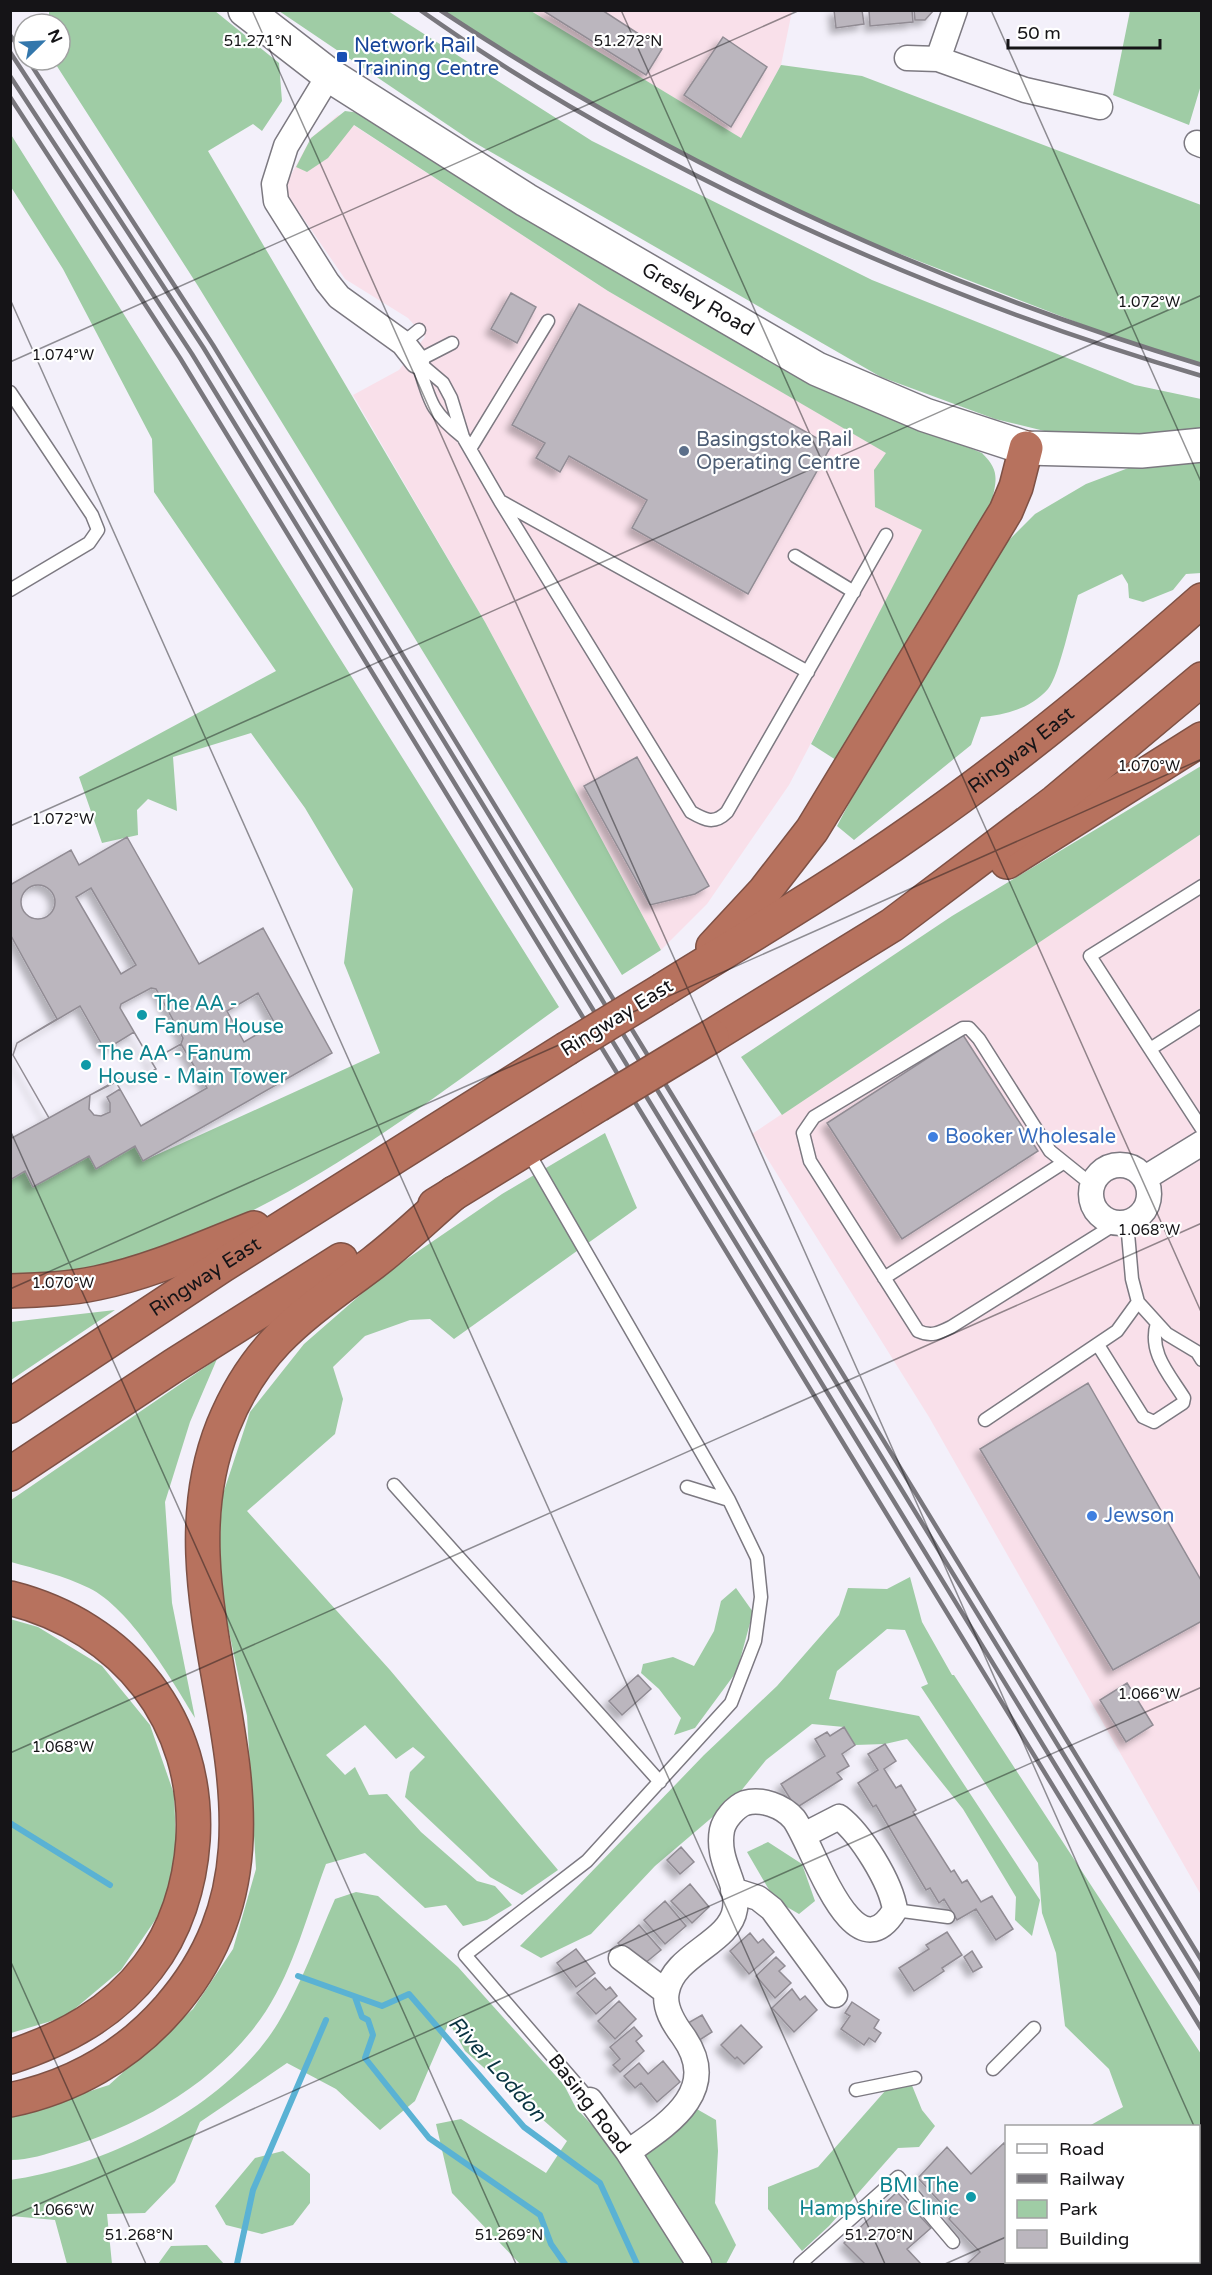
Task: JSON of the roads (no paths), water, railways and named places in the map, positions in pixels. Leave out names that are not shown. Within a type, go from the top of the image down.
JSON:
[{"type":"highway","points":[[673,984],[747,910],[812,830],[1006,511],[1016,487],[1026,448]]},
{"type":"highway","name":"Ringway East","points":[[10,1406],[223,1265],[566,1049],[807,902],[970,790],[1123,670],[1202,600]]},
{"type":"highway","points":[[892,925],[1055,802],[1202,679]]},
{"type":"highway","points":[[10,1474],[232,1328],[892,925],[999,867],[1202,739]]},
{"type":"highway","points":[[10,2100],[71,2082],[99,2067],[134,2042],[176,2000],[212,1945],[233,1874],[238,1819],[233,1752],[212,1637],[203,1551],[207,1483],[219,1437],[244,1383],[280,1336],[305,1312],[374,1262],[454,1193]]},
{"type":"highway","points":[[10,1291],[67,1288],[136,1273],[335,1196]]},
{"type":"highway","points":[[10,1598],[49,1610],[90,1631],[122,1657],[148,1686],[176,1734],[187,1764],[193,1794],[194,1824],[192,1854],[181,1906],[149,1966],[118,2000],[77,2030],[10,2057]]},
{"type":"street","name":"Gresley Road","points":[[245,10],[329,75],[526,200],[817,369],[926,415],[1026,448],[1141,451],[1202,445]]},
{"type":"street","points":[[938,59],[955,10]]},
{"type":"street","points":[[907,58],[938,59],[1025,90],[1100,107]]},
{"type":"street","points":[[329,75],[286,146],[274,184],[276,201],[327,282],[339,297],[413,345]]},
{"type":"street","points":[[1145,1178],[1202,1143]]},
{"type":"street","points":[[1118,1164],[1130,1166],[1145,1178],[1149,1200],[1141,1214],[1122,1223],[1097,1213],[1090,1200],[1091,1184],[1096,1175],[1108,1166],[1118,1164]]},
{"type":"street","points":[[628,2152],[664,2127],[687,2104],[696,2085],[696,2066],[689,2045],[667,2009],[666,1992],[672,1975],[728,1925],[735,1910],[733,1890],[719,1846],[723,1826],[743,1804],[758,1801],[777,1806],[792,1817],[804,1835],[831,1891],[855,1924],[866,1929],[878,1928],[888,1921],[895,1910],[893,1894],[884,1877],[852,1827],[840,1817],[804,1835]]},
{"type":"street","points":[[733,1890],[758,1898],[772,1909],[835,1995]]},
{"type":"street","points":[[621,1958],[666,1992]]},
{"type":"street","name":"Basing Road","points":[[590,2100],[628,2152],[699,2265]]},
{"type":"lane","points":[[470,448],[548,321]]},
{"type":"lane","points":[[413,345],[452,343]]},
{"type":"lane","points":[[413,345],[443,383],[451,398],[463,436],[500,501],[691,812],[707,821],[720,819],[727,812],[886,535]]},
{"type":"lane","points":[[413,345],[429,399],[439,418],[463,436]]},
{"type":"lane","points":[[10,590],[89,543],[98,530],[92,514],[11,394]]},
{"type":"lane","points":[[500,501],[808,672]]},
{"type":"lane","points":[[795,556],[854,592]]},
{"type":"lane","points":[[1202,886],[1090,956],[1202,1129]]},
{"type":"lane","points":[[1150,1049],[1202,1016]]},
{"type":"lane","points":[[1091,1184],[1050,1151],[969,1028],[963,1028],[813,1117],[803,1133],[810,1161],[918,1331],[925,1335],[936,1334],[951,1327],[1122,1223],[1138,1302],[1167,1334],[1197,1352],[1202,1360]]},
{"type":"lane","points":[[394,1485],[660,1782],[731,1703],[755,1641],[761,1597],[757,1558],[729,1500],[527,1149]]},
{"type":"lane","points":[[884,1278],[1063,1162]]},
{"type":"lane","points":[[985,1420],[1117,1331],[1138,1302]]},
{"type":"lane","points":[[1098,1345],[1143,1417],[1154,1422],[1183,1403],[1184,1398],[1156,1353],[1153,1336],[1157,1323]]},
{"type":"lane","points":[[687,1487],[729,1500]]},
{"type":"lane","name":"Basing Road","points":[[590,2100],[465,1955],[587,1861],[660,1782]]},
{"type":"lane","points":[[895,1910],[948,1917]]},
{"type":"lane","points":[[993,2069],[1034,2028]]},
{"type":"lane","points":[[856,2090],[915,2078]]},
{"type":"lane","points":[[805,2263],[898,2176],[953,2242]]},
{"type":"waterway","name":"River Loddon","points":[[10,1823],[110,1885]]},
{"type":"waterway","name":"River Loddon","points":[[298,1976],[382,2006],[409,1994],[524,2127],[600,2183],[637,2264]]},
{"type":"waterway","name":"River Loddon","points":[[355,1997],[362,2017],[368,2020],[373,2035],[365,2058],[429,2138],[540,2215],[551,2244],[565,2264]]},
{"type":"waterway","name":"River Loddon","points":[[237,2264],[253,2190],[326,2020]]},
{"type":"railway","points":[[420,10],[508,69],[601,124],[697,176],[796,224],[999,309],[1202,376]]},
{"type":"railway","points":[[440,10],[529,66],[620,119],[713,169],[808,215],[904,258],[1002,297],[1101,333],[1202,365]]},
{"type":"railway","points":[[10,52],[203,347],[1202,1981]]},
{"type":"railway","points":[[36,72],[213,345],[1202,1961]]},
{"type":"railway","points":[[10,76],[192,354],[1202,2005]]},
{"type":"railway","points":[[10,97],[180,358],[1202,2030]]},
{"type":"place","name":"Network Rail Training Centre","points":[[342,57]]},
{"type":"place","name":"Basingstoke Rail Operating Centre","points":[[684,451]]},
{"type":"place","name":"The AA - Fanum House","points":[[142,1015]]},
{"type":"place","name":"The AA - Fanum House - Main Tower","points":[[86,1065]]},
{"type":"place","name":"Booker Wholesale","points":[[933,1137]]},
{"type":"place","name":"Jewson","points":[[1092,1516]]},
{"type":"place","name":"BMI The Hampshire Clinic","points":[[971,2197]]}]
